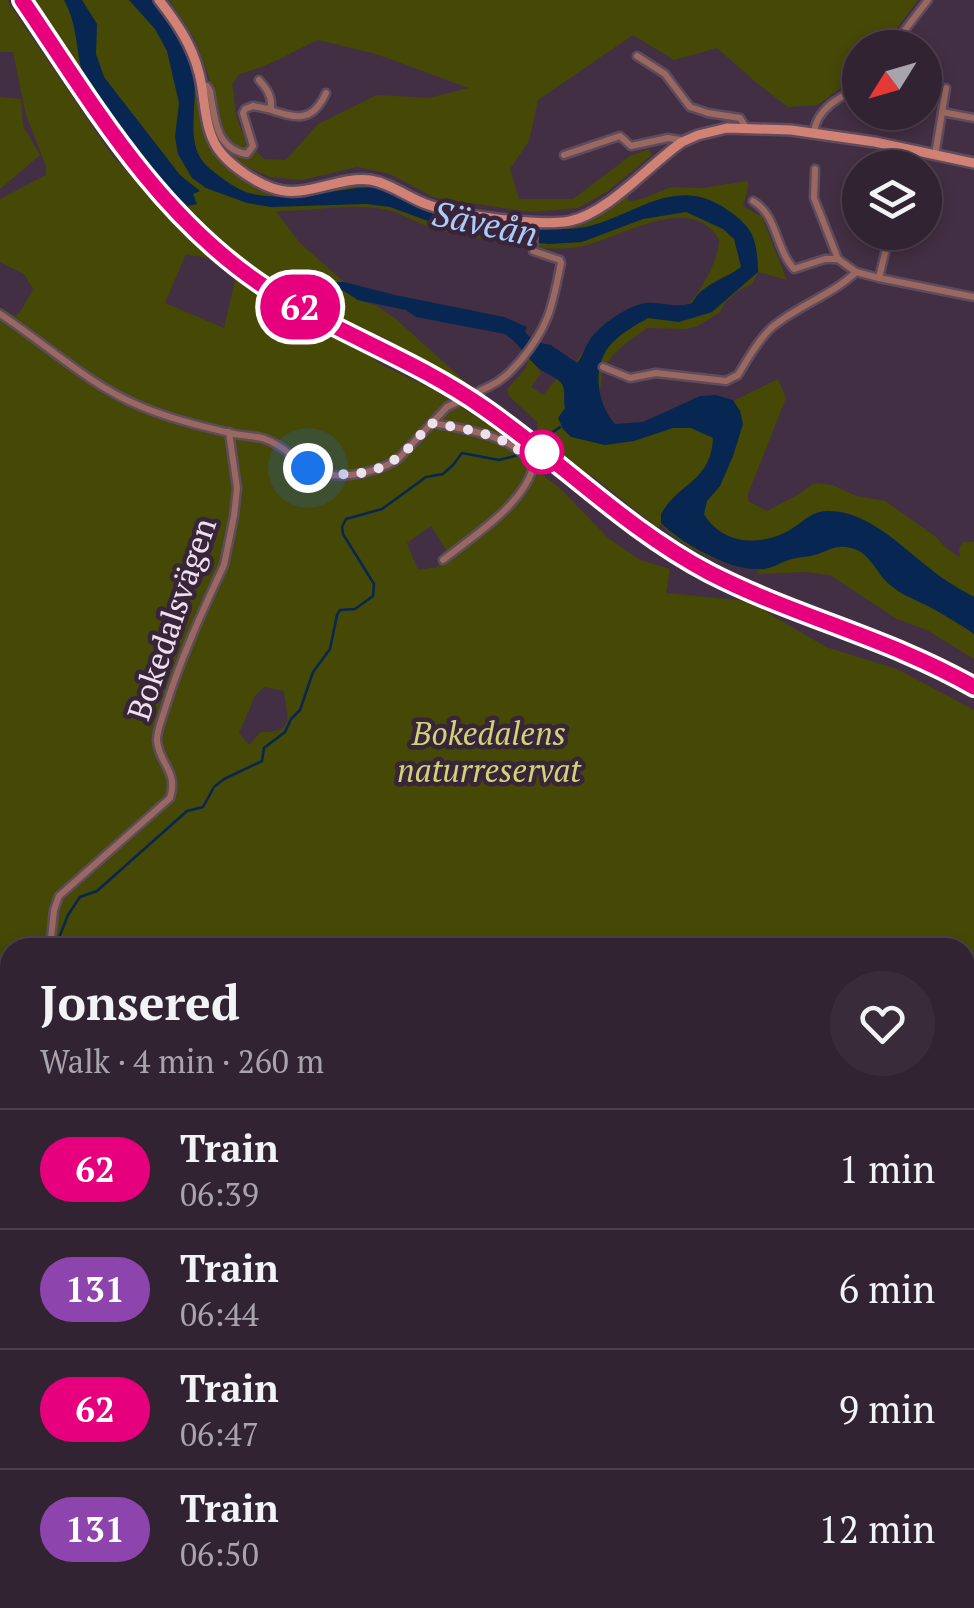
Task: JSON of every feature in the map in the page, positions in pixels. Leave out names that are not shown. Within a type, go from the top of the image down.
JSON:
[{"type":"street","points":[[160,0],[185,36],[194,57],[216,146],[225,158],[272,188],[295,192],[367,180],[385,184],[428,205],[534,224],[590,214],[682,142],[727,128],[814,132],[912,150]]},
{"type":"street","points":[[906,30],[928,0]]},
{"type":"street","points":[[637,56],[665,74],[690,107],[740,118],[746,129]]},
{"type":"street","points":[[259,80],[272,100],[268,109]]},
{"type":"street","points":[[202,86],[210,91],[218,134],[225,145],[240,154],[247,154],[253,146],[244,109],[253,106],[302,117],[316,109],[326,93]]},
{"type":"street","points":[[946,88],[942,112],[974,118]]},
{"type":"street","points":[[814,132],[823,112],[842,96]]},
{"type":"street","points":[[564,155],[620,136],[631,146],[668,138],[682,142]]},
{"type":"street","points":[[942,156],[974,163]]},
{"type":"street","points":[[815,168],[814,198],[838,258],[856,272],[974,297]]},
{"type":"street","points":[[753,201],[770,216],[786,260],[794,268],[838,258]]},
{"type":"street","points":[[0,314],[125,400],[173,418],[265,439],[316,472],[350,475],[377,470],[397,460],[447,406],[507,376],[540,337],[550,316],[560,260],[533,250],[534,224]]},
{"type":"street","points":[[880,278],[886,250]]},
{"type":"street","points":[[603,366],[630,378],[656,373],[732,380],[769,330],[844,284],[856,272]]},
{"type":"street","points":[[430,423],[511,445],[526,454],[534,468],[510,506],[443,560]]},
{"type":"street","name":"Bokedalsvägen","points":[[51,938],[60,896],[170,798],[173,778],[157,740],[170,694],[228,549],[237,488],[229,432]]},
{"type":"green space","name":"Bokedalens naturreservat","points":[[0,0],[7,0],[111,154],[164,213],[204,248],[213,234],[163,189],[118,139],[29,0],[151,0],[176,33],[188,59],[206,133],[230,164],[267,191],[279,195],[303,195],[367,183],[380,185],[431,210],[546,229],[584,223],[627,194],[629,202],[671,187],[702,188],[748,181],[743,206],[762,217],[787,280],[758,272],[753,283],[698,326],[647,328],[626,343],[603,370],[599,396],[603,417],[621,432],[731,402],[778,379],[786,398],[748,501],[767,511],[814,483],[833,485],[856,496],[885,501],[960,558],[963,542],[974,542],[974,659],[927,630],[897,619],[830,575],[758,574],[757,570],[732,565],[692,548],[561,458],[538,438],[537,422],[509,396],[507,389],[526,368],[529,354],[541,373],[531,387],[543,395],[557,378],[562,381],[606,325],[686,307],[716,257],[719,240],[707,225],[672,218],[578,247],[535,248],[440,231],[377,208],[276,211],[299,242],[344,282],[337,282],[358,300],[377,306],[396,319],[471,387],[466,389],[373,333],[368,350],[378,363],[436,391],[503,434],[528,464],[560,488],[608,538],[640,560],[670,569],[666,593],[748,601],[826,647],[897,669],[974,710],[974,938],[0,938],[0,307],[15,316],[33,289],[24,274],[0,262],[0,199],[46,175],[26,115],[13,52],[0,52]],"holes":[[[186,254],[234,267],[236,276],[224,328],[165,303]],[[431,526],[446,550],[437,567],[418,570],[407,543]],[[264,687],[284,691],[287,721],[280,729],[261,732],[249,745],[239,733],[255,696]]]},
{"type":"green space","points":[[169,0],[918,0],[896,30],[842,30],[842,87],[818,105],[788,107],[717,48],[674,60],[633,35],[538,100],[529,141],[510,169],[519,199],[573,199],[630,156],[649,149],[652,155],[608,191],[578,208],[531,212],[435,198],[390,174],[357,167],[302,180],[269,177],[238,162],[216,137],[210,80],[194,38]],"holes":[[[318,40],[376,54],[469,88],[429,98],[377,95],[318,124],[286,160],[264,159],[248,140],[237,118],[232,85],[239,74]]]},
{"type":"green space","points":[[0,97],[21,99],[23,126],[40,155],[0,189]]},
{"type":"water","points":[[64,0],[82,0],[97,24],[96,54],[104,77],[180,175],[200,191],[193,194],[197,204],[188,206],[172,192],[89,90]]},
{"type":"water","name":"Säveån","points":[[129,0],[153,0],[177,34],[193,72],[194,135],[200,158],[247,192],[281,196],[375,188],[437,210],[556,229],[588,226],[646,204],[685,195],[705,198],[726,209],[752,235],[758,272],[712,312],[679,322],[648,318],[613,342],[599,372],[600,394],[609,415],[615,424],[643,422],[700,396],[733,400],[743,424],[720,486],[707,501],[704,514],[712,525],[733,538],[757,540],[781,534],[822,511],[859,518],[974,597],[974,634],[898,591],[858,550],[836,547],[768,568],[752,569],[723,562],[695,548],[661,523],[661,514],[707,464],[713,438],[691,428],[673,428],[634,441],[605,445],[571,437],[558,418],[565,408],[562,384],[536,366],[505,334],[416,317],[406,310],[358,300],[336,286],[337,282],[344,282],[504,317],[527,327],[525,332],[535,342],[551,345],[577,363],[592,337],[621,313],[645,303],[692,303],[708,286],[741,267],[734,239],[723,229],[686,212],[643,219],[582,242],[548,244],[484,236],[390,207],[271,207],[206,188],[192,178],[178,154],[175,137],[179,103],[167,51],[155,29]]},
{"type":"waterway","points":[[545,438],[560,427]]},
{"type":"waterway","points":[[59,938],[80,897],[97,891],[187,811],[203,807],[214,787],[224,779],[262,761],[264,748],[285,732],[300,710],[313,672],[330,649],[340,610],[355,609],[373,596],[374,584],[343,534],[346,519],[382,509],[426,477],[443,474],[462,453],[499,460],[519,455]]},
{"type":"railway","points":[[17,0],[121,157],[202,244]]},
{"type":"railway","points":[[373,349],[488,417],[640,534],[688,566],[758,600],[904,657],[974,693]]},
{"type":"train","name":"62","points":[[22,0],[141,173],[169,205],[235,266],[282,298],[480,405],[627,521],[677,554],[716,576],[904,652],[974,687]]},
{"type":"route","points":[[308,468],[350,475],[377,470],[397,460],[430,423],[501,441],[529,459],[542,452]]}]
